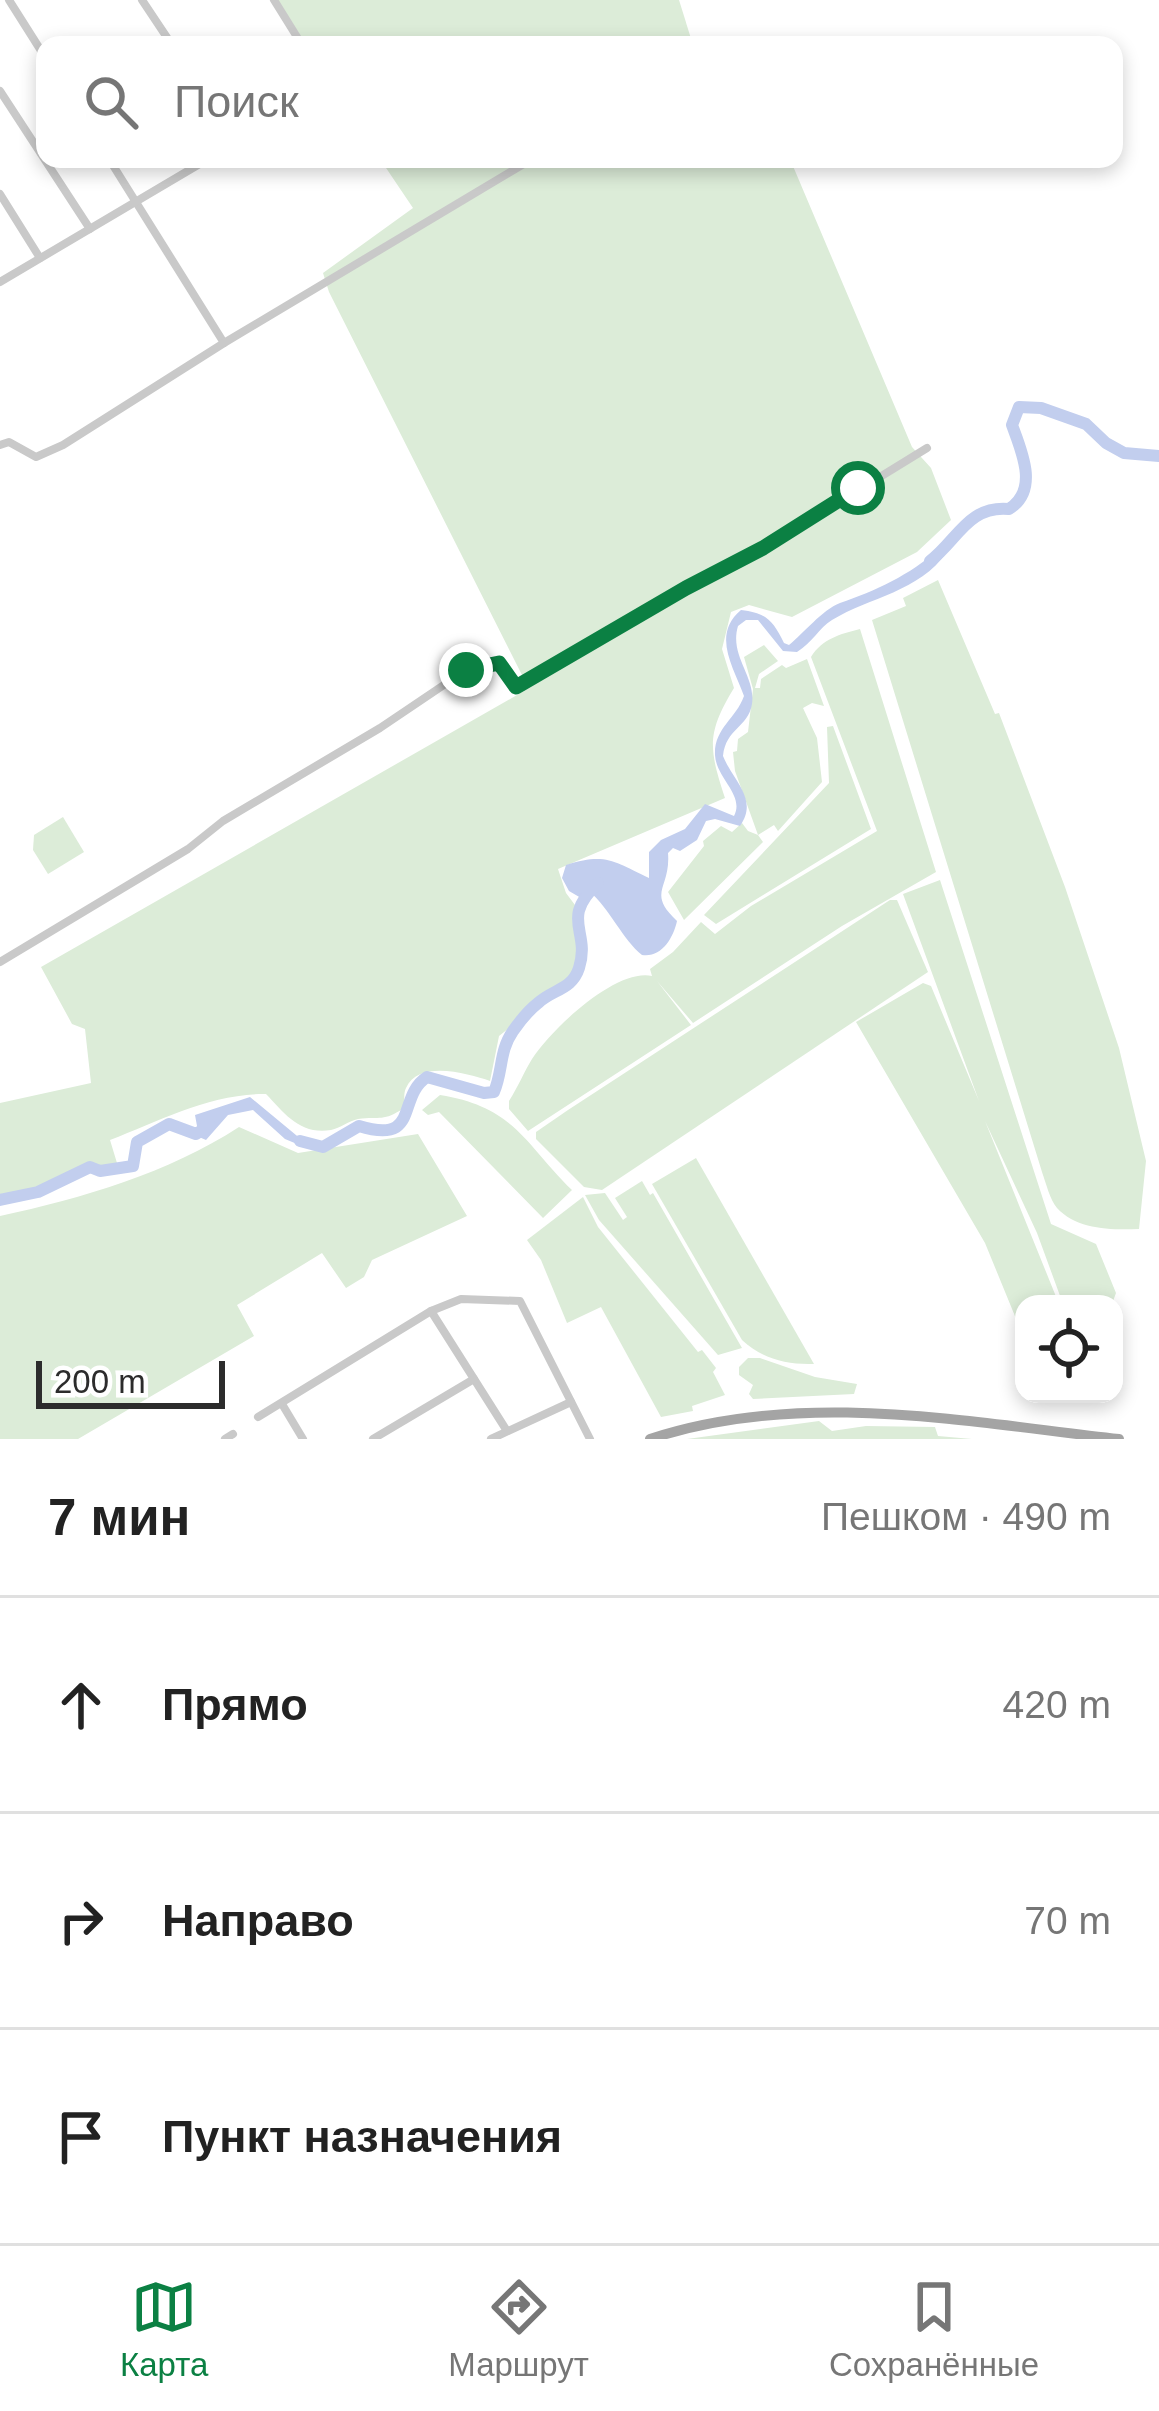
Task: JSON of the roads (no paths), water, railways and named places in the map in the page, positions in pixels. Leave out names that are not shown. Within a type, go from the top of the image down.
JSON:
[{"type":"main road","points":[[650,1439],[716,1421],[763,1415],[876,1412],[1119,1439]]},
{"type":"street","points":[[9,0],[36,43]]},
{"type":"street","points":[[142,0],[166,36]]},
{"type":"street","points":[[274,0],[296,36]]},
{"type":"street","points":[[0,92],[36,147]]},
{"type":"street","points":[[49,168],[89,229]]},
{"type":"street","points":[[115,168],[224,343]]},
{"type":"street","points":[[0,282],[193,168]]},
{"type":"street","points":[[0,445],[9,442],[36,457],[63,445],[517,168]]},
{"type":"street","points":[[0,194],[40,258]]},
{"type":"street","points":[[0,962],[188,849],[223,821],[380,728],[466,670],[499,663],[516,687],[763,548],[927,448]]},
{"type":"street","points":[[258,1417],[431,1311],[461,1299],[520,1301],[590,1439]]},
{"type":"street","points":[[431,1311],[507,1431]]},
{"type":"street","points":[[374,1439],[474,1379]]},
{"type":"street","points":[[491,1439],[571,1402]]},
{"type":"street","points":[[282,1404],[303,1439]]},
{"type":"water","points":[[939,549],[939,556],[947,552],[923,576],[832,620],[797,652],[783,651],[758,620],[738,626],[737,647],[752,704],[728,739],[723,756],[746,799],[745,816],[740,826],[706,821],[697,840],[668,853],[661,896],[677,921],[660,950],[642,955],[589,891],[581,898],[569,891],[562,878],[566,865],[601,859],[649,878],[649,852],[661,840],[685,829],[705,804],[734,816],[736,801],[715,755],[718,738],[744,696],[726,641],[727,630],[741,610],[768,619],[789,645],[833,606],[892,581]]},
{"type":"water","points":[[250,1097],[309,1149],[285,1139],[253,1110],[228,1115],[206,1140],[199,1137],[195,1115]]},
{"type":"waterway","points":[[930,561],[973,518],[1009,509],[1024,492],[1026,470],[1012,425],[1019,407],[1041,408],[1086,424],[1124,453],[1159,456]]},
{"type":"waterway","points":[[300,1141],[323,1147],[359,1126],[391,1129],[400,1124],[427,1077],[494,1092],[513,1031],[535,1006],[576,975],[582,955],[580,907],[598,883]]},
{"type":"waterway","points":[[0,1200],[38,1192],[90,1167],[100,1171],[133,1166],[137,1142],[169,1124],[196,1134],[210,1125]]}]
